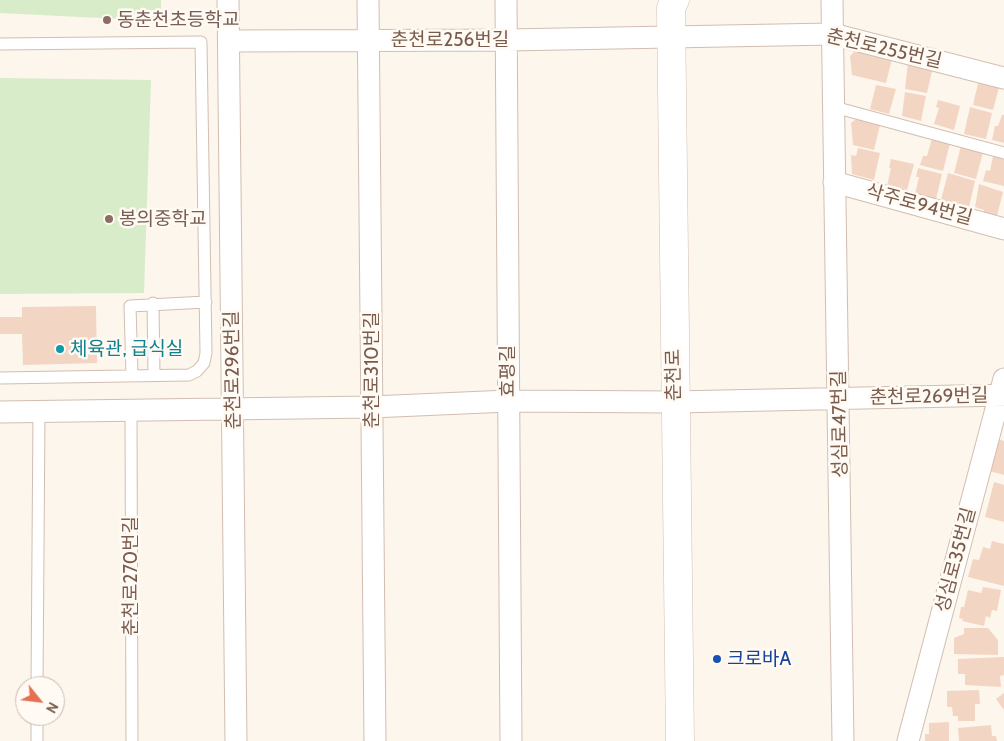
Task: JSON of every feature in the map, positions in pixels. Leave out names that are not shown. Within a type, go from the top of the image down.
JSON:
[{"type":"street","name":"춘천로296번길","points":[[228,0],[236,741]]},
{"type":"street","name":"춘천로310번길","points":[[368,0],[375,741]]},
{"type":"street","name":"효평길","points":[[506,0],[511,741]]},
{"type":"street","name":"성심로47번길","points":[[832,0],[834,182],[840,399],[843,741]]},
{"type":"street","name":"춘천로","points":[[670,3],[672,38],[680,741]]},
{"type":"street","name":"춘천로255번길","points":[[672,38],[832,34],[1004,78]]},
{"type":"street","name":"춘천로256번길","points":[[229,41],[672,38]]},
{"type":"street","name":"삭주로94번길","points":[[834,182],[1004,229]]},
{"type":"street","name":"춘천로269번길","points":[[675,402],[840,399],[1002,390]]},
{"type":"street","name":"성심로35번길","points":[[908,741],[1002,390]]},
{"type":"street","points":[[0,412],[372,407],[508,401],[675,402]]},
{"type":"lane","points":[[0,44],[201,42],[206,302],[206,353],[204,363],[197,371],[189,375],[0,378]]},
{"type":"lane","points":[[834,108],[1004,152]]},
{"type":"lane","points":[[132,376],[130,306],[206,302]]},
{"type":"lane","points":[[153,304],[154,375]]},
{"type":"lane","name":"춘천로270번길","points":[[131,411],[132,741]]},
{"type":"lane","points":[[37,676],[39,412]]},
{"type":"lane","points":[[37,726],[37,741]]},
{"type":"green space","points":[[0,0],[161,0],[161,21],[0,13]]},
{"type":"green space","points":[[0,78],[151,80],[144,293],[0,294]]},
{"type":"building","points":[[860,46],[893,55],[886,83],[852,75],[850,56]]},
{"type":"building","points":[[908,62],[933,67],[927,93],[905,89]]},
{"type":"building","points":[[979,79],[1000,84],[993,110],[973,105]]},
{"type":"building","points":[[876,85],[896,89],[889,114],[870,109]]},
{"type":"building","points":[[905,92],[926,96],[921,121],[902,116]]},
{"type":"building","points":[[938,100],[960,106],[954,130],[934,124],[939,108],[936,107]]},
{"type":"building","points":[[970,107],[992,113],[986,139],[964,134]]},
{"type":"building","points":[[1002,115],[1004,115],[1004,143],[992,140],[995,126],[998,126]]},
{"type":"building","points":[[856,119],[880,125],[874,150],[853,145],[851,123]]},
{"type":"building","points":[[932,138],[950,143],[943,171],[920,165],[923,156],[927,156]]},
{"type":"building","points":[[961,146],[983,152],[976,179],[954,173]]},
{"type":"building","points":[[858,148],[880,153],[874,180],[852,174],[851,155],[856,156]]},
{"type":"building","points":[[993,156],[1004,158],[1004,186],[983,181],[986,170],[990,171]]},
{"type":"building","points":[[891,159],[914,164],[907,190],[887,186]]},
{"type":"building","points":[[918,168],[942,174],[936,199],[915,194],[919,177],[916,177]]},
{"type":"building","points":[[948,173],[975,181],[969,207],[941,200]]},
{"type":"building","points":[[979,184],[1003,192],[997,216],[983,213],[984,210],[975,207]]},
{"type":"building","name":"체육관, 급식실","points":[[96,306],[97,363],[23,365],[22,334],[0,334],[0,317],[22,317],[22,307]]},
{"type":"building","points":[[998,439],[1004,441],[1004,475],[989,471]]},
{"type":"building","points":[[994,482],[1004,485],[1004,522],[985,517]]},
{"type":"building","points":[[992,541],[1004,544],[1004,586],[968,577],[973,559],[979,560],[983,547],[990,549]]},
{"type":"building","points":[[983,587],[1001,590],[997,611],[992,610],[990,618],[986,616],[984,626],[962,621],[963,619],[959,618],[961,607],[964,607],[968,590],[981,593]]},
{"type":"building","points":[[964,628],[988,628],[998,640],[998,655],[954,654],[954,638],[964,634]]},
{"type":"building","points":[[1004,657],[1004,675],[1000,676],[1001,687],[965,685],[965,674],[958,674],[958,659]]},
{"type":"building","points":[[979,690],[980,704],[975,704],[975,721],[958,721],[958,716],[953,716],[952,707],[947,707],[947,691]]},
{"type":"building","points":[[1004,693],[1004,710],[996,699]]},
{"type":"building","points":[[949,722],[949,741],[925,741],[925,734],[929,734],[929,723]]},
{"type":"building","points":[[991,725],[992,736],[996,736],[997,741],[959,741],[958,728]]},
{"type":"place","name":"동춘천초등학교","points":[[107,20]]},
{"type":"place","name":"봉의중학교","points":[[109,219]]},
{"type":"place","name":"체육관, 급식실","points":[[60,349]]},
{"type":"place","name":"크로바A","points":[[717,659]]}]
